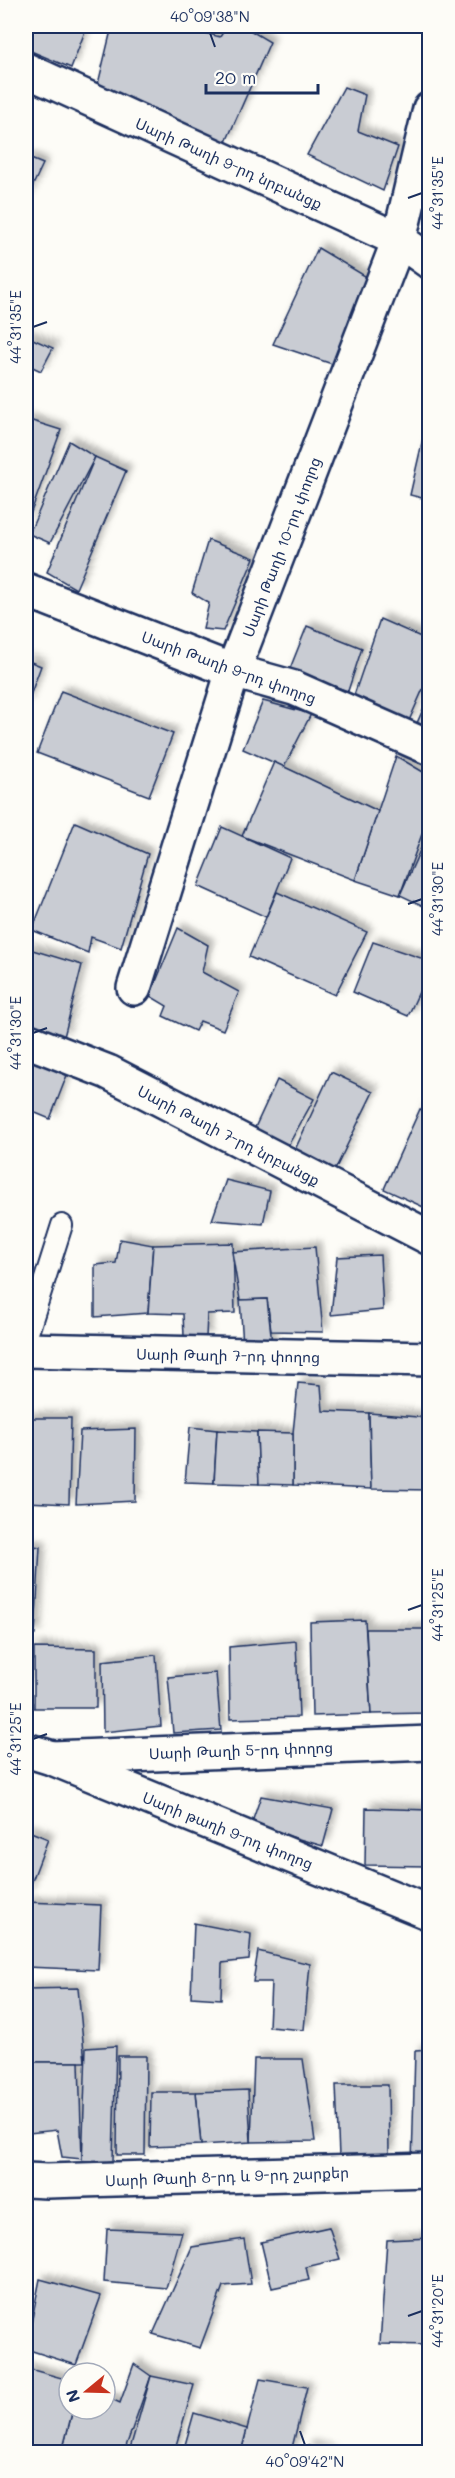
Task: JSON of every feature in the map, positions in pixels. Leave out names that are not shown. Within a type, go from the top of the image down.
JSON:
[{"type":"street","name":"Սարի Թաղի 9-րդ նրբանցք","points":[[26,70],[399,240],[429,262]]},
{"type":"street","name":"Սարի Թաղի 10-րդ փողոց","points":[[134,988],[233,671],[399,240],[429,109]]},
{"type":"street","name":"Սարի Թաղի 9-րդ փողոց","points":[[26,590],[233,671],[294,688],[429,748]]},
{"type":"street","name":"Սարի Թաղի 7-րդ նրբանցք","points":[[26,1040],[108,1072],[429,1239]]},
{"type":"street","name":"Սարի Թաղի 7-րդ փողոց","points":[[26,1350],[429,1359]]},
{"type":"street","name":"Սարի Թաղի 5-րդ փողոց","points":[[39,1754],[429,1743]]},
{"type":"street","name":"Սարի թաղի 9-րդ փողոց","points":[[39,1754],[429,1913]]},
{"type":"street","name":"Սարի Թաղի 8-րդ և 9-րդ շարքեր","points":[[26,2180],[429,2170]]},
{"type":"lane","points":[[26,1339],[62,1225]]},
{"type":"building","points":[[26,26],[87,26],[71,68],[26,49]]},
{"type":"building","points":[[112,26],[177,26],[220,37],[227,26],[243,26],[270,42],[226,142],[98,84]]},
{"type":"building","points":[[344,87],[365,95],[358,131],[398,147],[383,191],[307,155]]},
{"type":"building","points":[[26,157],[43,164],[26,200]]},
{"type":"building","points":[[318,248],[370,279],[338,366],[273,344]]},
{"type":"building","points":[[26,336],[53,348],[41,371],[26,364]]},
{"type":"building","points":[[26,419],[61,430],[26,526]]},
{"type":"building","points":[[424,434],[430,436],[430,500],[410,495]]},
{"type":"building","points":[[69,441],[95,457],[50,543],[29,534]]},
{"type":"building","points":[[95,457],[126,471],[76,589],[47,572]]},
{"type":"building","points":[[208,540],[254,558],[223,631],[203,629],[209,603],[192,593]]},
{"type":"building","points":[[380,619],[430,641],[430,673],[408,723],[353,698]]},
{"type":"building","points":[[307,626],[362,648],[348,691],[289,671]]},
{"type":"building","points":[[26,660],[41,666],[26,707]]},
{"type":"building","points":[[61,691],[173,734],[149,796],[37,753]]},
{"type":"building","points":[[430,694],[430,730],[417,723]]},
{"type":"building","points":[[263,701],[311,714],[284,767],[243,749]]},
{"type":"building","points":[[396,756],[430,776],[430,812],[400,895],[355,880]]},
{"type":"building","points":[[274,762],[378,811],[355,880],[242,836]]},
{"type":"building","points":[[75,822],[148,854],[121,948],[91,937],[88,953],[32,930]]},
{"type":"building","points":[[222,827],[290,858],[266,917],[198,886]]},
{"type":"building","points":[[430,828],[430,909],[400,895]]},
{"type":"building","points":[[277,892],[367,932],[335,995],[249,957]]},
{"type":"building","points":[[178,928],[208,945],[202,972],[239,992],[223,1030],[200,1021],[195,1031],[163,1016],[167,1006],[150,996]]},
{"type":"building","points":[[373,942],[430,961],[430,968],[408,1016],[353,992]]},
{"type":"building","points":[[26,948],[82,965],[64,1037],[26,1022]]},
{"type":"building","points":[[26,1052],[69,1070],[50,1119],[26,1109]]},
{"type":"building","points":[[331,1072],[373,1092],[333,1174],[293,1154]]},
{"type":"building","points":[[277,1080],[314,1099],[285,1151],[253,1132]]},
{"type":"building","points":[[420,1109],[430,1113],[430,1210],[384,1189]]},
{"type":"building","points":[[226,1180],[270,1191],[263,1224],[212,1220]]},
{"type":"building","points":[[120,1239],[153,1245],[148,1313],[95,1317],[95,1265],[116,1263]]},
{"type":"building","points":[[233,1243],[235,1313],[207,1314],[206,1338],[184,1336],[183,1314],[148,1313],[153,1245]]},
{"type":"building","points":[[315,1247],[323,1332],[271,1331],[267,1299],[240,1300],[232,1252]]},
{"type":"building","points":[[380,1255],[383,1310],[331,1315],[337,1257]]},
{"type":"building","points":[[267,1299],[272,1343],[243,1345],[240,1300]]},
{"type":"building","points":[[298,1383],[321,1385],[323,1411],[369,1413],[371,1489],[293,1485],[293,1433]]},
{"type":"building","points":[[369,1413],[430,1418],[430,1490],[371,1489]]},
{"type":"building","points":[[26,1418],[71,1418],[69,1504],[26,1502]]},
{"type":"building","points":[[190,1427],[217,1430],[214,1483],[185,1482]]},
{"type":"building","points":[[136,1429],[135,1501],[76,1504],[80,1431]]},
{"type":"building","points":[[217,1430],[257,1432],[259,1484],[214,1483]]},
{"type":"building","points":[[257,1432],[293,1433],[293,1485],[259,1484]]},
{"type":"building","points":[[26,1545],[40,1547],[35,1635],[26,1634]]},
{"type":"building","points":[[365,1620],[371,1714],[312,1716],[310,1622]]},
{"type":"building","points":[[366,1629],[430,1629],[430,1713],[371,1714]]},
{"type":"building","points":[[26,1638],[30,1685],[26,1685]]},
{"type":"building","points":[[296,1641],[299,1717],[230,1719],[229,1647]]},
{"type":"building","points":[[34,1648],[96,1649],[96,1708],[34,1708]]},
{"type":"building","points":[[156,1655],[161,1726],[103,1732],[102,1661]]},
{"type":"building","points":[[216,1673],[221,1730],[173,1733],[168,1677]]},
{"type":"building","points":[[261,1796],[333,1809],[323,1846],[251,1825]]},
{"type":"building","points":[[366,1808],[428,1810],[427,1866],[365,1865]]},
{"type":"building","points":[[26,1830],[48,1839],[26,1897]]},
{"type":"building","points":[[26,1902],[101,1905],[98,1970],[26,1967]]},
{"type":"building","points":[[194,1923],[251,1934],[249,1960],[222,1963],[221,1999],[191,1997]]},
{"type":"building","points":[[258,1951],[310,1964],[304,2030],[269,2027],[271,1982],[253,1982]]},
{"type":"building","points":[[78,1988],[85,2062],[26,2062],[26,1989]]},
{"type":"building","points":[[116,2046],[113,2161],[82,2165],[86,2048]]},
{"type":"building","points":[[430,2050],[430,2162],[412,2163],[415,2051]]},
{"type":"building","points":[[118,2056],[146,2056],[145,2155],[117,2155]]},
{"type":"building","points":[[254,2059],[303,2059],[315,2141],[251,2142]]},
{"type":"building","points":[[26,2062],[79,2062],[82,2159],[62,2157],[57,2130],[29,2133]]},
{"type":"building","points":[[336,2085],[388,2085],[389,2154],[339,2156]]},
{"type":"building","points":[[248,2090],[251,2142],[201,2145],[196,2092]]},
{"type":"building","points":[[151,2092],[196,2092],[201,2145],[150,2147]]},
{"type":"building","points":[[329,2227],[340,2259],[306,2267],[309,2280],[272,2288],[261,2242]]},
{"type":"building","points":[[107,2229],[182,2232],[166,2288],[104,2282]]},
{"type":"building","points":[[430,2238],[430,2345],[380,2344],[387,2240]]},
{"type":"building","points":[[244,2239],[251,2284],[223,2286],[200,2348],[153,2334],[192,2247]]},
{"type":"building","points":[[40,2279],[101,2296],[77,2361],[64,2361],[26,2349]]},
{"type":"building","points":[[134,2364],[151,2376],[124,2452],[62,2452],[70,2421],[117,2421],[117,2402],[120,2403]]},
{"type":"building","points":[[26,2368],[57,2377],[57,2421],[70,2421],[62,2452],[26,2452]]},
{"type":"building","points":[[151,2376],[194,2385],[174,2452],[129,2452]]},
{"type":"building","points":[[260,2379],[307,2387],[291,2452],[241,2452]]},
{"type":"building","points":[[194,2413],[247,2429],[241,2452],[183,2452]]},
{"type":"building","points":[[308,2446],[330,2452],[306,2452]]}]
